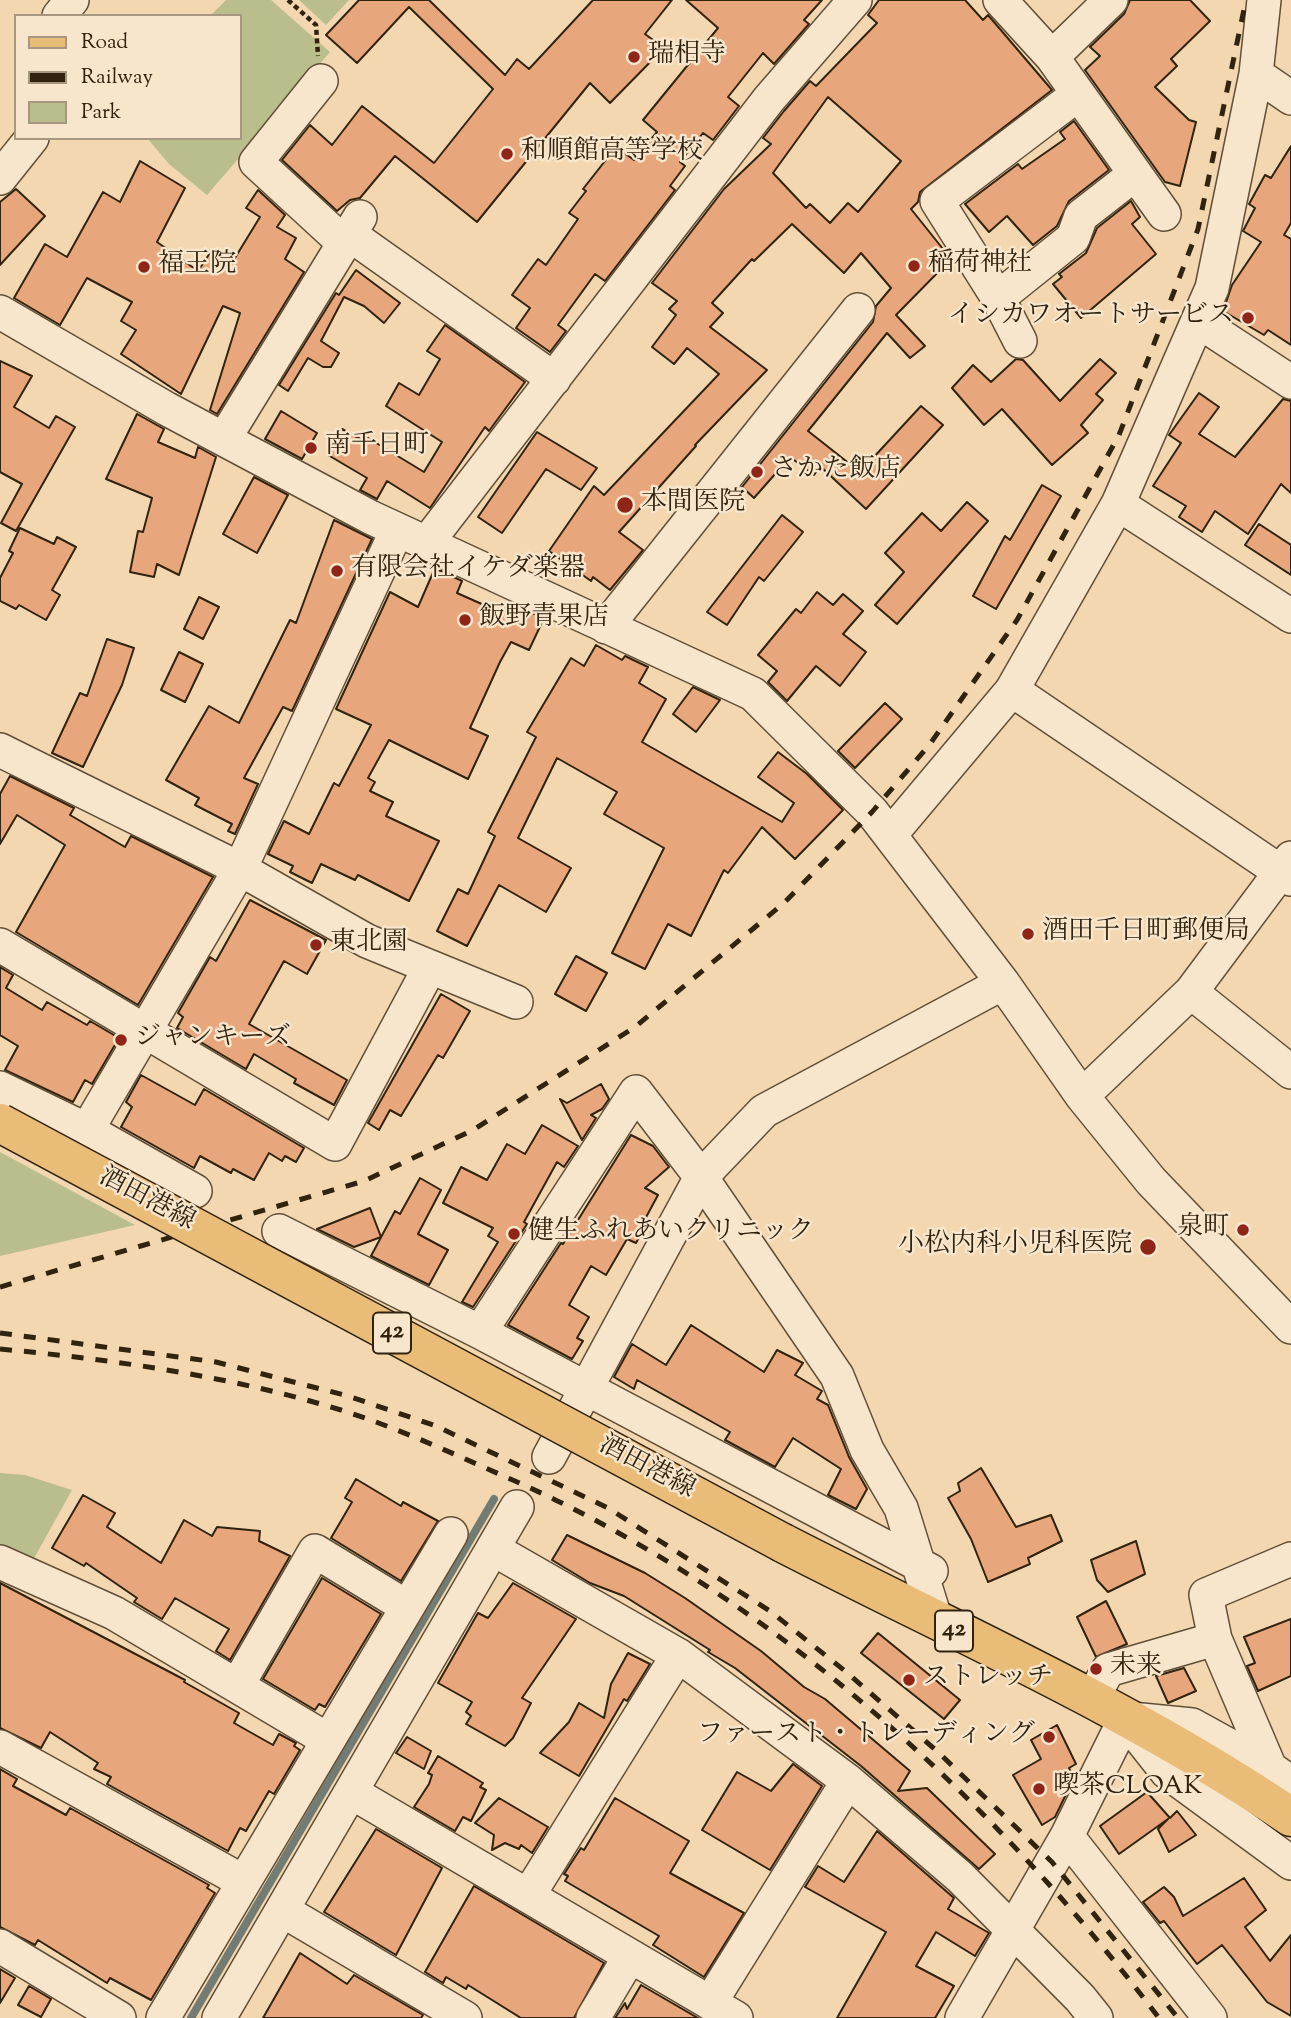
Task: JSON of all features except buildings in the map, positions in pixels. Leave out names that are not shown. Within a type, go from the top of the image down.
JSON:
[{"type":"main road","name":"酒田港線","points":[[0,1123],[783,1543],[1125,1718],[1227,1774],[1291,1817]]},
{"type":"street","points":[[61,14],[72,0]]},
{"type":"street","points":[[426,544],[769,99],[855,0]]},
{"type":"street","points":[[1000,0],[1052,57],[1164,214]]},
{"type":"street","points":[[1052,57],[1111,0]]},
{"type":"street","points":[[891,834],[1012,690],[1118,504],[1212,288],[1255,74],[1264,0]]},
{"type":"street","points":[[1255,74],[1291,98]]},
{"type":"street","points":[[321,81],[256,162],[554,379]]},
{"type":"street","points":[[1020,341],[999,298],[937,201],[1077,95]]},
{"type":"street","points":[[0,178],[30,140]]},
{"type":"street","points":[[999,298],[1073,238],[1081,216],[1135,174]]},
{"type":"street","points":[[224,439],[351,231]]},
{"type":"street","points":[[606,627],[858,310]]},
{"type":"street","points":[[0,312],[224,439],[397,530],[753,694],[891,834],[1003,983],[1082,1096],[1151,1181],[1291,1327]]},
{"type":"street","points":[[1198,321],[1291,382]]},
{"type":"street","points":[[1118,504],[1291,616]]},
{"type":"street","points":[[87,1130],[240,869],[397,530]]},
{"type":"street","points":[[1012,690],[1288,870],[1191,992],[1082,1096]]},
{"type":"street","points":[[0,750],[240,869],[367,942],[516,1002]]},
{"type":"street","points":[[0,945],[335,1144],[430,967]]},
{"type":"street","points":[[549,1457],[701,1177],[764,1111],[1003,983]]},
{"type":"street","points":[[1191,992],[1291,1072]]},
{"type":"street","points":[[0,1088],[87,1130],[195,1191]]},
{"type":"street","points":[[480,1332],[635,1092],[701,1177],[837,1376],[867,1450],[901,1508],[931,1571],[936,1621]]},
{"type":"street","points":[[279,1231],[480,1332],[931,1571]]},
{"type":"street","points":[[219,2018],[517,1507]]},
{"type":"street","points":[[163,2018],[451,1534]]},
{"type":"street","points":[[493,1549],[678,1655],[848,1781],[960,1877],[1011,1932],[1080,1998],[1096,2018]]},
{"type":"street","points":[[237,1686],[315,1551],[407,1607]]},
{"type":"street","points":[[1284,1775],[1214,1639],[1206,1595],[1291,1559]]},
{"type":"street","points":[[0,1562],[114,1612],[328,1740]]},
{"type":"street","points":[[1091,1700],[1108,1670],[1214,1639]]},
{"type":"street","points":[[528,1896],[678,1655]]},
{"type":"street","points":[[373,1664],[412,1688]]},
{"type":"street","points":[[1125,1718],[1192,1725],[1284,1775]]},
{"type":"street","points":[[962,2018],[1067,1836],[1125,1718]]},
{"type":"street","points":[[1125,1718],[1167,1772],[1291,1863]]},
{"type":"street","points":[[0,1747],[244,1881]]},
{"type":"street","points":[[351,1792],[723,2010],[848,1781]]},
{"type":"street","points":[[1067,1836],[1210,2018]]},
{"type":"street","points":[[282,1910],[465,2018]]},
{"type":"street","points":[[0,1947],[119,2018]]},
{"type":"street","points":[[593,2018],[630,1956]]},
{"type":"path","points":[[288,0],[316,25],[321,81]]},
{"type":"green space","points":[[226,0],[271,0],[330,52],[207,195],[169,164],[149,140],[242,140],[242,14],[212,14]]},
{"type":"green space","points":[[299,0],[349,0],[326,25]]},
{"type":"green space","points":[[0,1152],[135,1225],[0,1256]]},
{"type":"green space","points":[[0,1473],[25,1475],[72,1490],[28,1569],[0,1556]]},
{"type":"waterway","points":[[191,2018],[494,1499]]},
{"type":"railway","points":[[0,1287],[364,1181],[473,1130],[635,1027],[784,903],[872,812],[930,744],[1017,620],[1119,435],[1198,229],[1246,0]]},
{"type":"railway","points":[[0,1333],[216,1362],[348,1396],[436,1426],[608,1508],[770,1611],[845,1671],[938,1752],[1052,1862],[1178,2018]]},
{"type":"railway","points":[[0,1349],[87,1358],[172,1371],[257,1388],[341,1410],[515,1481],[610,1528],[700,1582],[787,1643],[870,1709],[949,1780],[1023,1856],[1093,1936],[1159,2018]]},
{"type":"place","name":"瑞相寺","points":[[634,57]]},
{"type":"place","name":"和順館高等学校","points":[[507,154]]},
{"type":"place","name":"稲荷神社","points":[[914,266]]},
{"type":"place","name":"福王院","points":[[144,267]]},
{"type":"place","name":"イシカワオートサービス","points":[[1248,318]]},
{"type":"place","name":"南千日町","points":[[311,448]]},
{"type":"place","name":"さかた飯店","points":[[757,472]]},
{"type":"place","name":"本間医院","points":[[625,505]]},
{"type":"place","name":"有限会社イケダ楽器","points":[[337,571]]},
{"type":"place","name":"飯野青果店","points":[[465,620]]},
{"type":"place","name":"酒田千日町郵便局","points":[[1028,934]]},
{"type":"place","name":"東北園","points":[[316,945]]},
{"type":"place","name":"ジャンキーズ","points":[[121,1040]]},
{"type":"place","name":"泉町","points":[[1243,1230]]},
{"type":"place","name":"健生ふれあいクリニック","points":[[514,1234]]},
{"type":"place","name":"小松内科小児科医院","points":[[1148,1247]]},
{"type":"place","name":"未来","points":[[1096,1669]]},
{"type":"place","name":"ストレッチ","points":[[909,1680]]},
{"type":"place","name":"ファースト・トレーディング","points":[[1049,1737]]},
{"type":"place","name":"喫茶CLOAK","points":[[1039,1789]]}]
